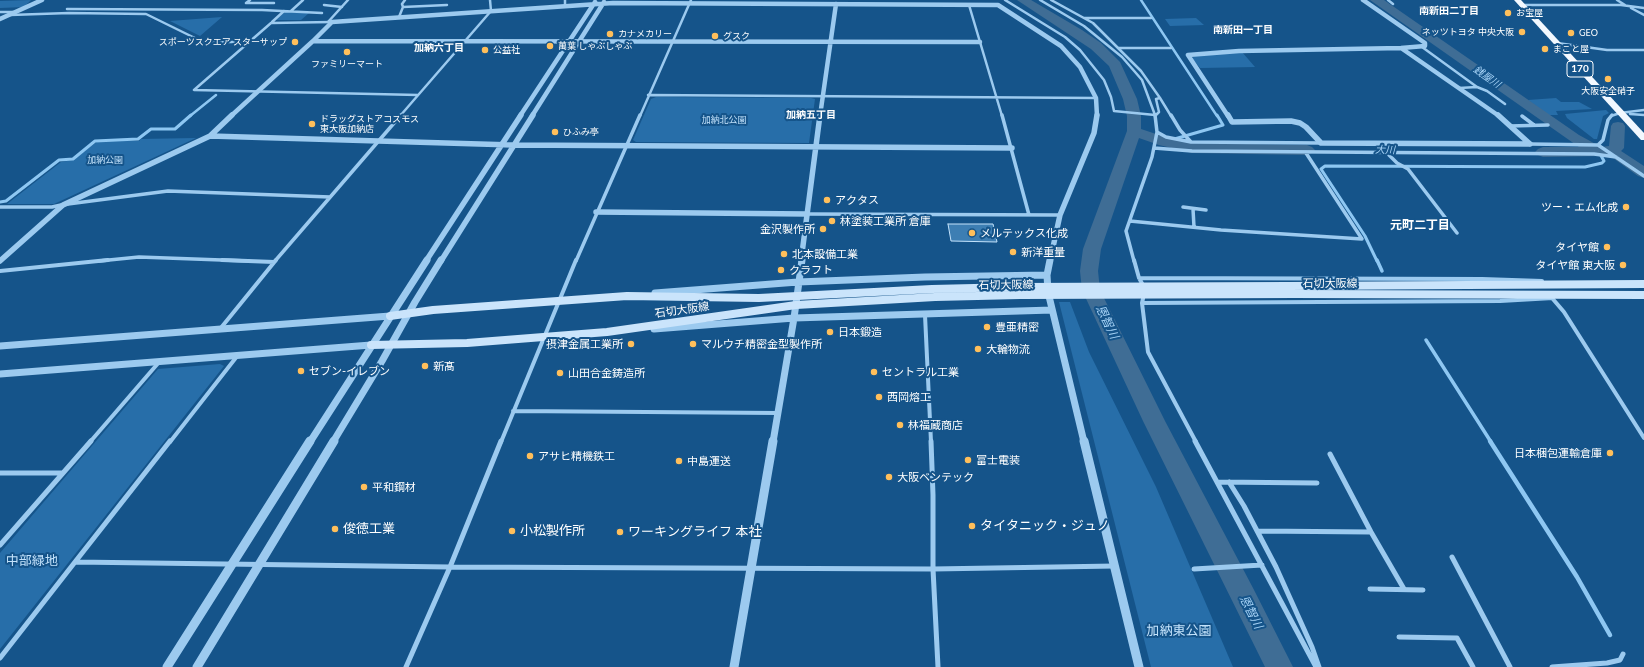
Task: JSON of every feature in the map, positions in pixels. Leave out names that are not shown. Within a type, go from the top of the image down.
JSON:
[{"type":"highway","name":"170","points":[[1519,3],[1644,138]]},
{"type":"main road","name":"石切大阪線","points":[[371,345],[468,342],[607,332],[796,305],[1018,291],[1289,286],[1644,284]]},
{"type":"main road","name":"石切大阪線","points":[[390,316],[433,310],[627,296],[759,298],[932,289],[1294,294],[1644,295]]},
{"type":"street","points":[[0,19],[42,0]]},
{"type":"street","points":[[250,0],[246,3],[274,3]]},
{"type":"street","points":[[291,11],[303,0]]},
{"type":"street","points":[[0,261],[63,205],[210,136],[313,41],[348,0]]},
{"type":"street","points":[[399,17],[403,7],[402,4],[405,0]]},
{"type":"street","points":[[218,331],[274,262],[491,11],[490,0]]},
{"type":"street","points":[[1006,0],[1065,37],[1080,50],[1104,80],[1111,97],[1114,111],[1155,115]]},
{"type":"street","points":[[1040,0],[1084,26],[1122,57],[1142,80],[1148,94],[1155,115],[1156,132],[1154,148],[1126,231],[1139,278],[1145,290],[1142,303],[1148,352],[1316,667]]},
{"type":"street","points":[[1051,0],[1093,23],[1141,70],[1180,130],[1191,142]]},
{"type":"street","points":[[1363,0],[1425,43],[1425,46],[1422,47]]},
{"type":"street","points":[[1388,0],[1393,4]]},
{"type":"street","points":[[1617,0],[1644,16]]},
{"type":"street","points":[[167,667],[371,345],[569,41],[599,2]]},
{"type":"street","points":[[197,667],[391,345],[408,313],[578,41],[599,2]]},
{"type":"street","points":[[271,23],[330,22],[491,11],[565,3],[599,2],[998,5],[1061,46],[1080,67],[1096,98],[1097,119],[1094,133],[1060,215],[1047,276],[1048,292],[1139,667]]},
{"type":"street","points":[[406,667],[450,567],[558,301],[596,212],[691,2]]},
{"type":"street","points":[[1519,3],[1644,8]]},
{"type":"street","points":[[734,667],[796,305],[817,146],[822,96],[836,4]]},
{"type":"street","points":[[324,5],[342,7]]},
{"type":"street","points":[[403,7],[447,5]]},
{"type":"street","points":[[969,5],[1012,148],[1029,215]]},
{"type":"street","points":[[67,9],[291,11],[322,13]]},
{"type":"street","points":[[284,11],[194,90],[418,95]]},
{"type":"street","points":[[0,12],[15,12]]},
{"type":"street","points":[[9,15],[69,13],[146,14],[203,42],[249,42]]},
{"type":"street","points":[[1084,18],[1151,18]]},
{"type":"street","points":[[313,41],[980,42]]},
{"type":"street","points":[[1557,43],[1607,50],[1644,50]]},
{"type":"street","points":[[1321,143],[1306,127],[1300,123],[1291,121],[1232,122],[1188,55],[1239,51],[1422,47],[1477,87],[1487,91],[1505,104]]},
{"type":"street","points":[[1118,48],[1171,48]]},
{"type":"street","points":[[1401,48],[1459,88],[1510,126],[1530,144]]},
{"type":"street","points":[[1459,88],[1477,87]]},
{"type":"street","points":[[648,95],[1096,98]]},
{"type":"street","points":[[1155,115],[1159,112],[1156,99],[1160,98]]},
{"type":"street","points":[[1598,145],[1603,140],[1608,120],[1612,115],[1644,110]]},
{"type":"street","points":[[1620,113],[1644,115]]},
{"type":"street","points":[[1522,116],[1534,125]]},
{"type":"street","points":[[1510,126],[1548,125]]},
{"type":"street","points":[[1156,132],[1166,137],[1191,142],[1598,145],[1644,176]]},
{"type":"street","points":[[210,136],[513,146],[626,145],[1012,148]]},
{"type":"street","points":[[1154,148],[1192,151],[1306,153],[1599,154],[1614,156]]},
{"type":"street","points":[[1130,221],[1221,230],[1362,239],[1306,153]]},
{"type":"street","points":[[1388,154],[1408,169],[1457,233]]},
{"type":"street","points":[[0,207],[52,207],[168,191],[330,197]]},
{"type":"street","points":[[1183,207],[1206,210]]},
{"type":"street","points":[[1193,209],[1194,227]]},
{"type":"street","points":[[596,212],[1060,215]]},
{"type":"street","points":[[0,271],[139,257],[274,262]]},
{"type":"street","points":[[627,296],[798,282],[925,277],[1047,276]]},
{"type":"street","points":[[1139,278],[1482,279],[1584,284]]},
{"type":"street","points":[[1142,303],[1500,301],[1593,294]]},
{"type":"street","points":[[1552,298],[1564,312],[1644,438]]},
{"type":"street","points":[[607,332],[794,318],[1052,310]]},
{"type":"street","points":[[925,314],[933,495],[933,569],[938,667]]},
{"type":"street","points":[[0,346],[218,331],[390,316]]},
{"type":"street","points":[[0,374],[371,345]]},
{"type":"street","points":[[0,658],[238,355]]},
{"type":"street","points":[[0,545],[160,361]]},
{"type":"street","points":[[513,411],[778,413]]},
{"type":"street","points":[[1330,454],[1371,532],[1404,589]]},
{"type":"street","points":[[0,473],[62,473]]},
{"type":"street","points":[[1218,482],[1317,483]]},
{"type":"street","points":[[1229,482],[1258,531],[1283,581],[1312,647],[1319,667]]},
{"type":"street","points":[[1258,531],[1371,532]]},
{"type":"street","points":[[1452,557],[1510,667]]},
{"type":"street","points":[[75,562],[450,567],[751,567],[933,569],[1115,566]]},
{"type":"street","points":[[1194,569],[1262,565]]},
{"type":"street","points":[[1370,589],[1423,590]]},
{"type":"street","points":[[1400,637],[1457,638],[1473,667]]},
{"type":"street","points":[[1552,667],[1607,663],[1620,660],[1623,654]]},
{"type":"green space","points":[[31,0],[24,7],[0,8],[0,1]]},
{"type":"green space","points":[[286,11],[309,13],[301,20],[276,20]]},
{"type":"green space","points":[[222,17],[200,36],[170,21]]},
{"type":"green space","points":[[1196,18],[1204,25],[1170,26],[1165,19]]},
{"type":"green space","points":[[1242,52],[1255,67],[1200,68],[1192,58],[1195,56]]},
{"type":"green space","name":"加納北公園","points":[[656,97],[815,99],[809,143],[636,142],[633,140],[651,99]]},
{"type":"green space","points":[[1556,98],[1561,102],[1579,102],[1592,109],[1556,111],[1558,115],[1548,115],[1528,100]]},
{"type":"green space","points":[[1606,110],[1609,113],[1603,116],[1597,139],[1594,139],[1567,118],[1565,114]]},
{"type":"green space","name":"加納公園","points":[[196,138],[54,204],[7,204],[61,162],[73,160],[98,141],[139,141],[141,139]]},
{"type":"green space","name":"加納東公園","points":[[1059,302],[1070,302],[1089,352],[1156,487],[1233,667],[1151,667]]},
{"type":"green space","name":"中部緑地","points":[[220,364],[224,366],[0,649],[0,553],[158,369]]},
{"type":"building","name":"メルテックス化成","points":[[948,224],[993,224],[997,242],[951,241]]},
{"type":"waterway","name":"恩智川","points":[[1023,0],[1078,33],[1096,46],[1115,65],[1130,99],[1134,116],[1134,131]]},
{"type":"waterway","points":[[1141,0],[1217,116]]},
{"type":"waterway","name":"銭屋川","points":[[1376,0],[1574,138],[1598,151]]},
{"type":"waterway","points":[[190,116],[216,95]]},
{"type":"waterway","points":[[0,202],[6,201],[59,160],[73,159],[95,141],[138,139],[151,129],[175,129],[191,115]]},
{"type":"waterway","points":[[1164,142],[1223,125],[1217,115]]},
{"type":"waterway","name":"大川","points":[[1598,151],[1611,151],[1616,148],[1618,126]]},
{"type":"waterway","name":"大川","points":[[1134,131],[1164,142],[1192,148],[1307,150]]},
{"type":"waterway","name":"恩智川","points":[[1134,131],[1092,249],[1089,271],[1091,290],[1154,421],[1279,667]]},
{"type":"waterway","name":"大川","points":[[1543,152],[1598,151]]},
{"type":"waterway","points":[[1377,261],[1365,236],[1321,169],[1325,166],[1585,167],[1602,163],[1604,161],[1599,152]]},
{"type":"waterway","points":[[1605,152],[1618,155],[1644,173]]},
{"type":"waterway","points":[[1377,260],[1382,271]]},
{"type":"waterway","points":[[1426,340],[1491,442]]},
{"type":"waterway","points":[[1490,441],[1577,577],[1610,635]]},
{"type":"place","name":"お宝屋","points":[[1508,13]]},
{"type":"place","name":"ネッツトヨタ 中央大阪","points":[[1522,32]]},
{"type":"place","name":"GEO","points":[[1571,33]]},
{"type":"place","name":"カナメカリー","points":[[610,34]]},
{"type":"place","name":"グスク","points":[[715,36]]},
{"type":"place","name":"スポーツスクエア スターサップ","points":[[295,42]]},
{"type":"place","name":"萬葉 しゃぶしゃぶ","points":[[550,46]]},
{"type":"place","name":"まこと屋","points":[[1545,49]]},
{"type":"place","name":"公益社","points":[[485,50]]},
{"type":"place","name":"ファミリーマート","points":[[347,52]]},
{"type":"place","name":"大阪安全硝子","points":[[1608,79]]},
{"type":"place","name":"ドラッグストアコスモス 東大阪加納店","points":[[312,124]]},
{"type":"place","name":"ひふみ亭","points":[[555,132]]},
{"type":"place","name":"アクタス","points":[[827,200]]},
{"type":"place","name":"ツー・エム化成","points":[[1626,207]]},
{"type":"place","name":"林塗装工業所 倉庫","points":[[832,221]]},
{"type":"place","name":"金沢製作所","points":[[823,229]]},
{"type":"place","name":"メルテックス化成","points":[[972,233]]},
{"type":"place","name":"タイヤ館","points":[[1607,247]]},
{"type":"place","name":"新洋重量","points":[[1013,252]]},
{"type":"place","name":"北本設備工業","points":[[784,254]]},
{"type":"place","name":"タイヤ館 東大阪","points":[[1623,265]]},
{"type":"place","name":"クラフト","points":[[781,270]]},
{"type":"place","name":"豊亜精密","points":[[987,327]]},
{"type":"place","name":"日本鍛造","points":[[830,332]]},
{"type":"place","name":"摂津金属工業所","points":[[631,344]]},
{"type":"place","name":"マルウチ精密金型製作所","points":[[693,344]]},
{"type":"place","name":"大輪物流","points":[[978,349]]},
{"type":"place","name":"新髙","points":[[425,366]]},
{"type":"place","name":"セブン-イレブン","points":[[301,371]]},
{"type":"place","name":"セントラル工業","points":[[874,372]]},
{"type":"place","name":"山田合金鋳造所","points":[[560,373]]},
{"type":"place","name":"西岡熔工","points":[[879,397]]},
{"type":"place","name":"林福蔵商店","points":[[900,425]]},
{"type":"place","name":"日本梱包運輸倉庫","points":[[1610,453]]},
{"type":"place","name":"アサヒ精機鉄工","points":[[530,456]]},
{"type":"place","name":"富士電装","points":[[968,460]]},
{"type":"place","name":"中島運送","points":[[679,461]]},
{"type":"place","name":"大阪ベンテック","points":[[889,477]]},
{"type":"place","name":"平和鋼材","points":[[364,487]]},
{"type":"place","name":"タイタニック・ジュノ","points":[[972,526]]},
{"type":"place","name":"俊徳工業","points":[[335,529]]},
{"type":"place","name":"小松製作所","points":[[512,531]]},
{"type":"place","name":"ワーキングライフ 本社","points":[[620,532]]},
{"type":"district","name":"南新田二丁目","points":[[1449,11]]},
{"type":"district","name":"南新田一丁目","points":[[1243,30]]},
{"type":"district","name":"加納六丁目","points":[[439,48]]},
{"type":"district","name":"加納五丁目","points":[[811,115]]},
{"type":"district","name":"元町二丁目","points":[[1420,225]]}]
